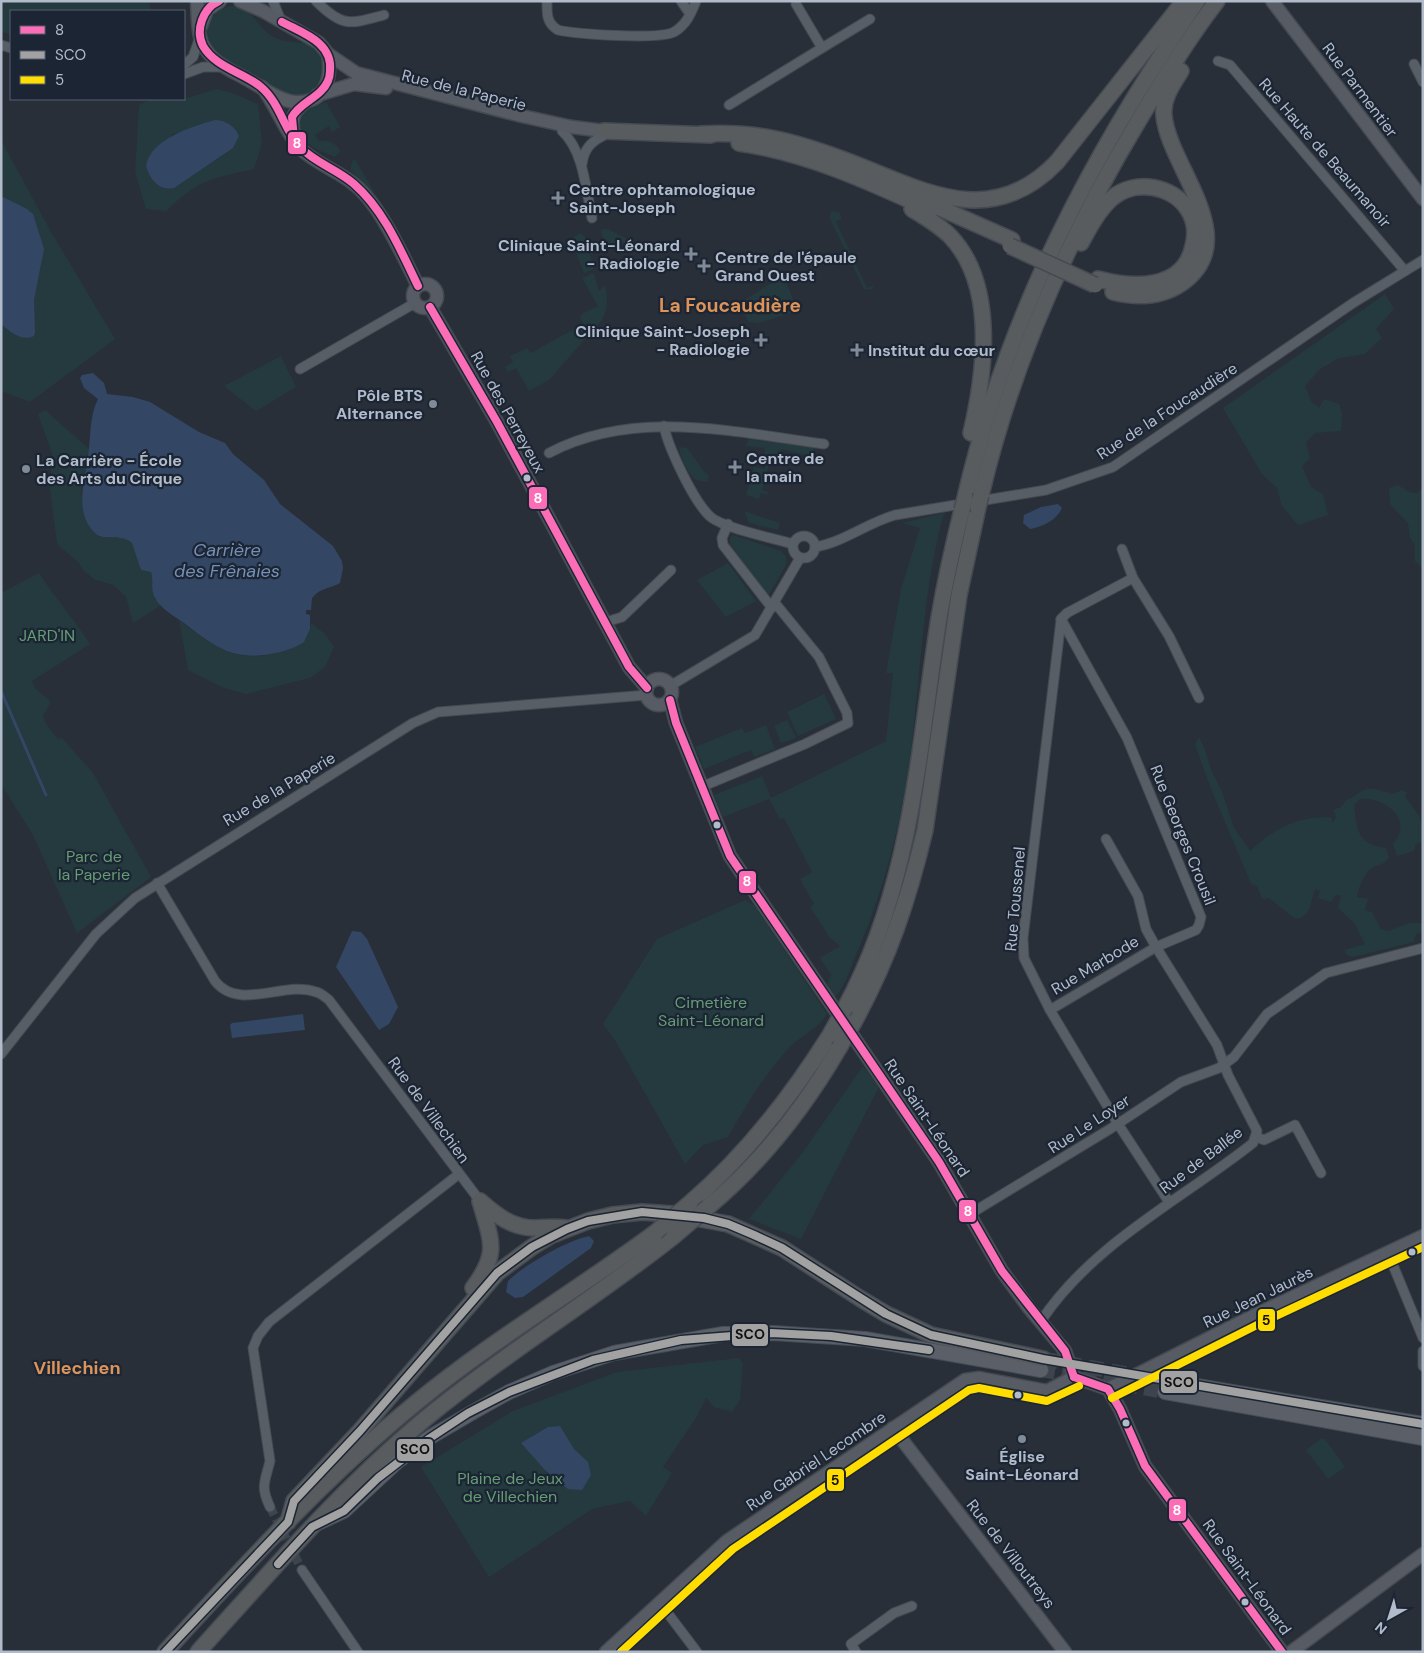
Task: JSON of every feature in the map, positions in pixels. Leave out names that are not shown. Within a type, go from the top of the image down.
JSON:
[{"type":"highway","points":[[604,133],[701,134],[737,132],[788,142],[840,158],[922,192],[952,200],[979,200],[999,197],[1035,181],[1057,162],[1184,1]]},
{"type":"highway","points":[[165,1652],[288,1522],[370,1442],[437,1386],[656,1232],[690,1203],[757,1135],[798,1084],[830,1035],[874,946],[900,868],[912,813],[932,673],[939,575],[983,423],[1041,270],[1096,160],[1148,72],[1197,1]]},
{"type":"highway","points":[[198,1652],[315,1524],[377,1460],[435,1410],[493,1365],[578,1307],[674,1236],[748,1170],[777,1137],[813,1089],[839,1048],[890,951],[906,907],[925,830],[959,596],[980,501],[1003,416],[1030,340],[1083,218],[1155,93],[1217,1]]},
{"type":"highway","points":[[701,134],[774,146],[849,167],[1096,282],[1132,296],[1158,294],[1185,281],[1201,258],[1205,238],[1203,216],[1171,143],[1163,113],[1165,100],[1173,83],[1227,1]]},
{"type":"highway","points":[[604,133],[774,146],[857,176],[1011,243]]},
{"type":"highway","points":[[857,176],[944,230],[960,249],[973,276],[983,321],[983,368],[959,505]]},
{"type":"highway","points":[[1003,416],[1076,254],[1092,224],[1106,204],[1122,192],[1149,187],[1172,194],[1185,204],[1193,221],[1194,243],[1188,259],[1176,274],[1157,283],[1145,285],[1096,282]]},
{"type":"highway","points":[[480,1201],[504,1221],[534,1228],[552,1226],[567,1229]]},
{"type":"highway","points":[[463,1311],[467,1296],[487,1266],[492,1249],[490,1233],[480,1201]]},
{"type":"highway","points":[[288,1522],[294,1501],[360,1431],[497,1273],[532,1247],[567,1229],[596,1219],[642,1212],[673,1214],[728,1224],[782,1248],[886,1314],[931,1335],[1042,1364]]},
{"type":"main road","points":[[315,1524],[344,1511],[398,1461],[432,1436],[473,1412],[509,1392],[553,1373],[614,1353],[722,1334],[773,1333],[865,1339],[1042,1364]]},
{"type":"main road","points":[[1423,1424],[1166,1386],[1423,1438]]},
{"type":"street","points":[[197,1],[200,34],[205,49],[223,67],[283,99],[295,102],[312,98]]},
{"type":"street","points":[[185,64],[193,57],[202,20],[207,10],[220,1]]},
{"type":"street","points":[[240,1],[319,42],[328,54],[356,73],[522,116],[604,133]]},
{"type":"street","points":[[273,1],[282,22]]},
{"type":"street","points":[[316,1],[328,13],[345,22],[353,23],[384,15]]},
{"type":"street","points":[[547,1],[549,22],[554,28],[562,31],[659,36],[675,31],[690,14],[696,1]]},
{"type":"street","points":[[681,1],[690,14]]},
{"type":"street","name":"Rue Parmentier","points":[[1272,1],[1423,199]]},
{"type":"street","points":[[795,3],[822,48]]},
{"type":"street","points":[[729,105],[870,19]]},
{"type":"street","points":[[294,139],[292,116],[326,88],[330,77],[328,54]]},
{"type":"street","name":"Rue Haute de Beaumanoir","points":[[1218,61],[1230,65],[1405,271]]},
{"type":"street","points":[[1414,64],[1423,82]]},
{"type":"street","points":[[185,74],[203,66],[223,67]]},
{"type":"street","name":"Rue de la Paperie","points":[[312,98],[354,84],[378,87],[562,131],[604,133]]},
{"type":"street","points":[[262,87],[271,99],[289,135],[304,151],[336,170],[366,195],[377,210],[418,286]]},
{"type":"street","points":[[562,131],[570,138],[576,149],[592,218]]},
{"type":"street","points":[[581,170],[584,154],[593,141],[604,133]]},
{"type":"street","name":"Rue de la Foucaudière","points":[[670,686],[752,638],[773,606],[800,558],[809,557],[815,547],[834,543],[883,518],[1046,490],[1113,467],[1353,303],[1423,260]]},
{"type":"street","points":[[427,284],[435,289],[437,299],[430,307],[423,308],[415,303],[412,294],[418,286],[427,284]]},
{"type":"street","points":[[300,369],[415,303]]},
{"type":"street","name":"Rue des Perreyeux","points":[[430,307],[497,422],[634,675],[649,688]]},
{"type":"street","points":[[664,426],[671,450],[711,517],[793,544]]},
{"type":"street","points":[[549,453],[586,437],[646,427],[664,426],[824,444]]},
{"type":"street","points":[[701,786],[797,748],[848,723],[844,708],[819,657],[773,606],[723,545],[722,538],[728,524]]},
{"type":"street","points":[[800,558],[793,551],[793,544],[798,537],[805,536],[812,540],[815,547]]},
{"type":"street","points":[[1122,549],[1134,578],[1169,636],[1199,698]]},
{"type":"street","points":[[606,622],[622,617],[671,570]]},
{"type":"street","points":[[1061,620],[1067,613],[1134,578]]},
{"type":"street","name":"Rue Georges Crousil","points":[[1061,620],[1127,738],[1200,917],[1196,930],[1156,946]]},
{"type":"street","name":"Rue Toussenel","points":[[1061,620],[1022,948],[1027,968],[1050,1010],[1118,1124],[1169,1202]]},
{"type":"street","points":[[663,680],[670,686],[672,693],[666,702],[651,702],[649,688],[663,680]]},
{"type":"street","name":"Rue de la Paperie","points":[[1,1054],[96,934],[135,898],[364,756],[413,723],[438,712],[649,688]]},
{"type":"street","name":"Rue Saint-Léonard","points":[[666,702],[730,856],[938,1162],[1002,1271],[1029,1308],[1065,1351],[1074,1377]]},
{"type":"street","points":[[1106,839],[1138,896],[1142,906],[1146,929],[1205,1024],[1225,1064],[1234,1057],[1267,1014],[1326,973],[1423,948]]},
{"type":"street","name":"Rue de Villechien","points":[[157,883],[215,980],[223,989],[239,994],[302,989],[316,992],[329,1000],[459,1174],[297,1299],[269,1322],[258,1336],[253,1348],[270,1461],[263,1479],[264,1495],[270,1507]]},
{"type":"street","name":"Rue Marbode","points":[[1050,1010],[1156,946]]},
{"type":"street","name":"Rue Le Loyer","points":[[970,1214],[1118,1124],[1181,1082],[1225,1064]]},
{"type":"street","name":"Rue de Ballée","points":[[1041,1321],[1071,1285],[1100,1256],[1169,1202],[1247,1148],[1256,1137],[1256,1125],[1225,1064]]},
{"type":"street","points":[[1256,1137],[1264,1140],[1295,1125],[1322,1173]]},
{"type":"street","points":[[459,1174],[480,1201]]},
{"type":"street","name":"Rue Jean Jaurès","points":[[1108,1389],[1423,1236]]},
{"type":"street","points":[[1388,1253],[1423,1338]]},
{"type":"street","points":[[1423,1351],[1423,1366]]},
{"type":"street","points":[[1074,1377],[1108,1389]]},
{"type":"street","name":"Rue Gabriel Lecombre","points":[[606,1652],[727,1541],[970,1378],[1047,1391],[1074,1377]]},
{"type":"street","name":"Rue Saint-Léonard","points":[[1108,1389],[1145,1466],[1282,1652]]},
{"type":"street","name":"Rue de Villoutreys","points":[[893,1428],[1065,1652]]},
{"type":"street","points":[[1291,1652],[1423,1554]]},
{"type":"street","points":[[302,1570],[358,1652]]},
{"type":"street","points":[[660,1603],[697,1652]]},
{"type":"street","points":[[856,1652],[851,1644],[894,1612],[912,1606]]},
{"type":"green space","points":[[1,1],[149,1],[151,10],[10,10],[10,34],[1,32]]},
{"type":"green space","points":[[231,6],[244,9],[266,32],[280,40],[303,43],[316,48],[321,54],[324,64],[323,78],[317,88],[311,93],[295,96],[268,85],[217,55],[208,41],[208,26],[216,13]]},
{"type":"green space","points":[[216,89],[232,93],[258,104],[262,143],[254,169],[216,178],[197,186],[177,200],[166,211],[146,209],[135,172],[139,105],[149,100],[185,100]],"holes":[[[231,125],[239,136],[225,154],[204,167],[157,185],[148,171],[147,162],[173,134]]]},
{"type":"green space","points":[[326,102],[340,127],[332,132],[329,126],[315,135],[319,141],[326,141],[337,146],[340,151],[335,157],[309,144],[302,134],[298,118],[303,112]]},
{"type":"green space","points":[[1,140],[51,232],[115,339],[30,402],[1,391]]},
{"type":"green space","points":[[353,159],[356,161],[376,195],[350,170]]},
{"type":"green space","points":[[831,211],[839,212],[842,218],[836,222],[867,288],[874,285],[872,289],[860,290],[864,289],[830,219]]},
{"type":"green space","points":[[607,229],[632,241],[626,245],[623,242],[606,252],[601,230]]},
{"type":"green space","points":[[580,233],[593,243],[588,248],[594,269],[584,273],[571,239]]},
{"type":"green space","points":[[594,273],[599,291],[605,285],[606,290],[606,307],[602,320],[549,380],[529,391],[516,368],[508,372],[505,367],[513,362],[510,356],[527,348],[531,353],[583,324],[580,318],[582,314],[598,306],[582,278]]},
{"type":"green space","points":[[783,275],[798,311],[759,323],[749,322],[740,308],[742,302]]},
{"type":"green space","points":[[1385,294],[1394,309],[1376,329],[1382,338],[1365,354],[1339,358],[1320,369],[1305,386],[1311,401],[1319,408],[1324,399],[1339,404],[1342,413],[1341,431],[1315,433],[1306,442],[1310,458],[1302,466],[1311,487],[1323,494],[1328,515],[1298,525],[1282,506],[1277,488],[1262,474],[1223,408]]},
{"type":"green space","points":[[281,356],[296,387],[256,411],[224,386]]},
{"type":"green space","points":[[45,410],[89,449],[81,492],[85,515],[98,536],[124,538],[135,545],[141,570],[151,572],[155,599],[161,605],[133,623],[126,597],[113,585],[96,580],[84,571],[78,562],[57,544],[50,489],[52,453],[38,414]]},
{"type":"green space","points":[[748,439],[814,447],[812,465],[808,465],[810,456],[781,449],[779,457],[765,455],[765,448],[746,446]]},
{"type":"green space","points":[[679,447],[687,448],[709,476],[707,482],[696,480],[689,473]]},
{"type":"green space","points":[[767,458],[778,460],[778,462],[770,461],[762,490],[769,492],[768,495],[761,493],[759,499],[746,495],[754,467],[765,469]]},
{"type":"green space","points":[[1398,485],[1409,492],[1417,493],[1423,488],[1423,569],[1415,561],[1415,545],[1410,538],[1408,523],[1390,504],[1389,488]]},
{"type":"green space","points":[[744,511],[780,523],[778,530],[749,523]]},
{"type":"green space","points":[[944,513],[926,604],[914,726],[902,808],[890,859],[874,909],[844,984],[834,997],[827,985],[831,975],[820,958],[840,946],[830,938],[810,907],[814,904],[800,879],[812,872],[784,818],[780,819],[769,799],[723,817],[714,795],[762,776],[771,798],[886,741],[893,673],[886,673],[901,589],[920,528],[902,523]]},
{"type":"green space","points":[[733,535],[781,551],[786,557],[786,565],[768,596],[730,544],[730,538]]},
{"type":"green space","points":[[728,563],[756,601],[726,617],[697,580]]},
{"type":"green space","name":"Parc de la Paperie","points":[[39,573],[90,644],[32,681],[35,688],[51,702],[43,716],[46,724],[58,739],[62,738],[93,773],[151,877],[77,933],[33,835],[1,784],[1,593]]},
{"type":"green space","points":[[179,620],[216,646],[228,652],[241,655],[269,655],[291,648],[306,637],[311,623],[325,634],[334,647],[325,667],[310,678],[246,694],[224,688],[188,670]]},
{"type":"green space","points":[[824,694],[836,719],[798,736],[787,712]]},
{"type":"green space","points":[[787,720],[796,738],[781,743],[774,726]]},
{"type":"green space","points":[[766,725],[775,749],[754,757],[751,750],[704,769],[695,747],[742,728],[745,733]]},
{"type":"green space","points":[[1199,737],[1212,772],[1222,791],[1233,826],[1250,851],[1268,836],[1286,825],[1307,819],[1331,817],[1333,823],[1336,817],[1333,810],[1341,807],[1346,800],[1364,790],[1376,789],[1392,794],[1403,790],[1407,793],[1405,797],[1420,817],[1423,842],[1416,844],[1414,851],[1397,856],[1393,844],[1399,835],[1400,826],[1399,818],[1394,811],[1378,801],[1369,799],[1360,799],[1354,805],[1360,834],[1369,843],[1386,848],[1389,858],[1367,873],[1360,885],[1357,897],[1368,899],[1365,910],[1372,912],[1381,929],[1388,931],[1409,923],[1423,923],[1423,932],[1416,934],[1414,942],[1353,957],[1347,955],[1344,950],[1365,944],[1354,923],[1338,908],[1341,895],[1335,896],[1331,902],[1318,898],[1320,891],[1315,889],[1309,910],[1302,918],[1294,918],[1269,898],[1262,899],[1257,886],[1251,884],[1208,780],[1195,744]]},
{"type":"green space","name":"Cimetière Saint-Léonard","points":[[745,900],[755,906],[827,1014],[819,1024],[792,1045],[770,1070],[728,1137],[703,1145],[685,1164],[616,1042],[603,1024],[657,939]]},
{"type":"green space","points":[[863,1066],[879,1087],[801,1239],[749,1219],[803,1152]]},
{"type":"green space","name":"Plaine de Jeux de Villechien","points":[[739,1358],[743,1364],[740,1400],[732,1412],[714,1407],[706,1398],[696,1418],[663,1467],[672,1473],[646,1516],[630,1501],[592,1509],[489,1577],[421,1467],[513,1411],[617,1372]]},
{"type":"green space","points":[[1321,1439],[1325,1439],[1345,1467],[1328,1479],[1306,1450]]},
{"type":"water","points":[[215,120],[229,124],[237,132],[239,136],[233,148],[174,188],[164,188],[156,183],[150,176],[146,166],[155,148],[174,135]]},
{"type":"water","points":[[1,196],[33,214],[44,249],[34,300],[35,332],[34,336],[29,338],[16,335],[1,324]]},
{"type":"water","name":"Carrière des Frênaies","points":[[93,373],[104,383],[107,394],[133,397],[150,402],[199,432],[225,443],[233,454],[264,480],[280,504],[333,546],[342,561],[343,568],[340,583],[322,590],[312,598],[311,610],[306,610],[306,614],[310,615],[310,629],[304,642],[284,651],[257,656],[234,653],[214,645],[161,606],[155,598],[151,572],[141,570],[132,543],[122,538],[99,536],[89,526],[85,516],[82,497],[92,420],[98,399],[84,388],[80,378],[82,375]]},
{"type":"water","points":[[1058,504],[1062,508],[1060,512],[1049,522],[1030,529],[1023,523],[1024,515],[1041,507]]},
{"type":"water","points":[[352,931],[361,932],[367,939],[398,1007],[389,1024],[379,1030],[336,967]]},
{"type":"water","points":[[303,1014],[305,1030],[232,1038],[230,1025],[232,1023]]},
{"type":"water","points":[[589,1236],[594,1241],[591,1248],[523,1297],[515,1298],[506,1292],[508,1281],[524,1268],[557,1248]]},
{"type":"water","points":[[560,1426],[574,1449],[588,1462],[591,1475],[582,1490],[568,1489],[544,1469],[521,1443],[548,1427]]},
{"type":"waterway","points":[[1,691],[46,795]]},
{"type":"tunnel","points":[[1043,1359],[1167,1381]]},
{"type":"tunnel","points":[[1041,1370],[1165,1392]]},
{"type":"tunnel","points":[[270,1507],[302,1570]]},
{"type":"transit line","name":"8","points":[[219,1],[213,4],[202,20],[200,33],[203,46],[215,60],[254,82],[267,93],[290,133],[306,153],[347,179],[365,194],[383,218],[418,286]]},
{"type":"transit line","name":"8","points":[[282,22],[315,40],[327,53],[330,61],[329,77],[325,87],[298,109],[292,117],[294,139],[302,150]]},
{"type":"transit line","name":"8","points":[[430,307],[497,422],[629,667],[647,688]]},
{"type":"transit line","name":"8","points":[[670,700],[676,723],[730,856],[939,1162],[1002,1271],[1065,1351],[1074,1377]]},
{"type":"transit line","name":"SCO","points":[[165,1652],[288,1522],[294,1501],[360,1431],[497,1273],[532,1247],[567,1229],[588,1221],[642,1212],[704,1218],[728,1224],[782,1248],[886,1314],[931,1335],[1043,1359],[1423,1424]]},
{"type":"transit line","name":"5","points":[[1112,1398],[1263,1322],[1423,1247]]},
{"type":"transit line","name":"SCO","points":[[278,1564],[312,1527],[344,1511],[378,1478],[430,1438],[468,1413],[509,1392],[593,1360],[681,1340],[771,1333],[831,1336],[929,1350]]},
{"type":"transit line","name":"8","points":[[1074,1377],[1108,1389],[1120,1409],[1145,1466],[1282,1652]]},
{"type":"transit line","name":"5","points":[[621,1652],[733,1549],[969,1390],[979,1388],[1047,1401],[1079,1386]]},
{"type":"place","name":"Centre ophtamologique Saint-Joseph","points":[[558,198]]},
{"type":"place","name":"Clinique Saint-Léonard - Radiologie","points":[[691,254]]},
{"type":"place","name":"Centre de l'épaule Grand Ouest","points":[[704,266]]},
{"type":"place","name":"Clinique Saint-Joseph - Radiologie","points":[[761,340]]},
{"type":"place","name":"Institut du cœur","points":[[857,350]]},
{"type":"place","name":"Pôle BTS Alternance","points":[[433,404]]},
{"type":"place","name":"Centre de la main","points":[[735,467]]},
{"type":"place","name":"La Carrière - École des Arts du Cirque","points":[[26,469]]},
{"type":"place","name":"Église Saint-Léonard","points":[[1022,1439]]},
{"type":"district","name":"La Foucaudière","points":[[730,305]]},
{"type":"district","name":"Villechien","points":[[77,1368]]},
{"type":"park label","name":"JARD'IN","points":[[47,635]]}]
